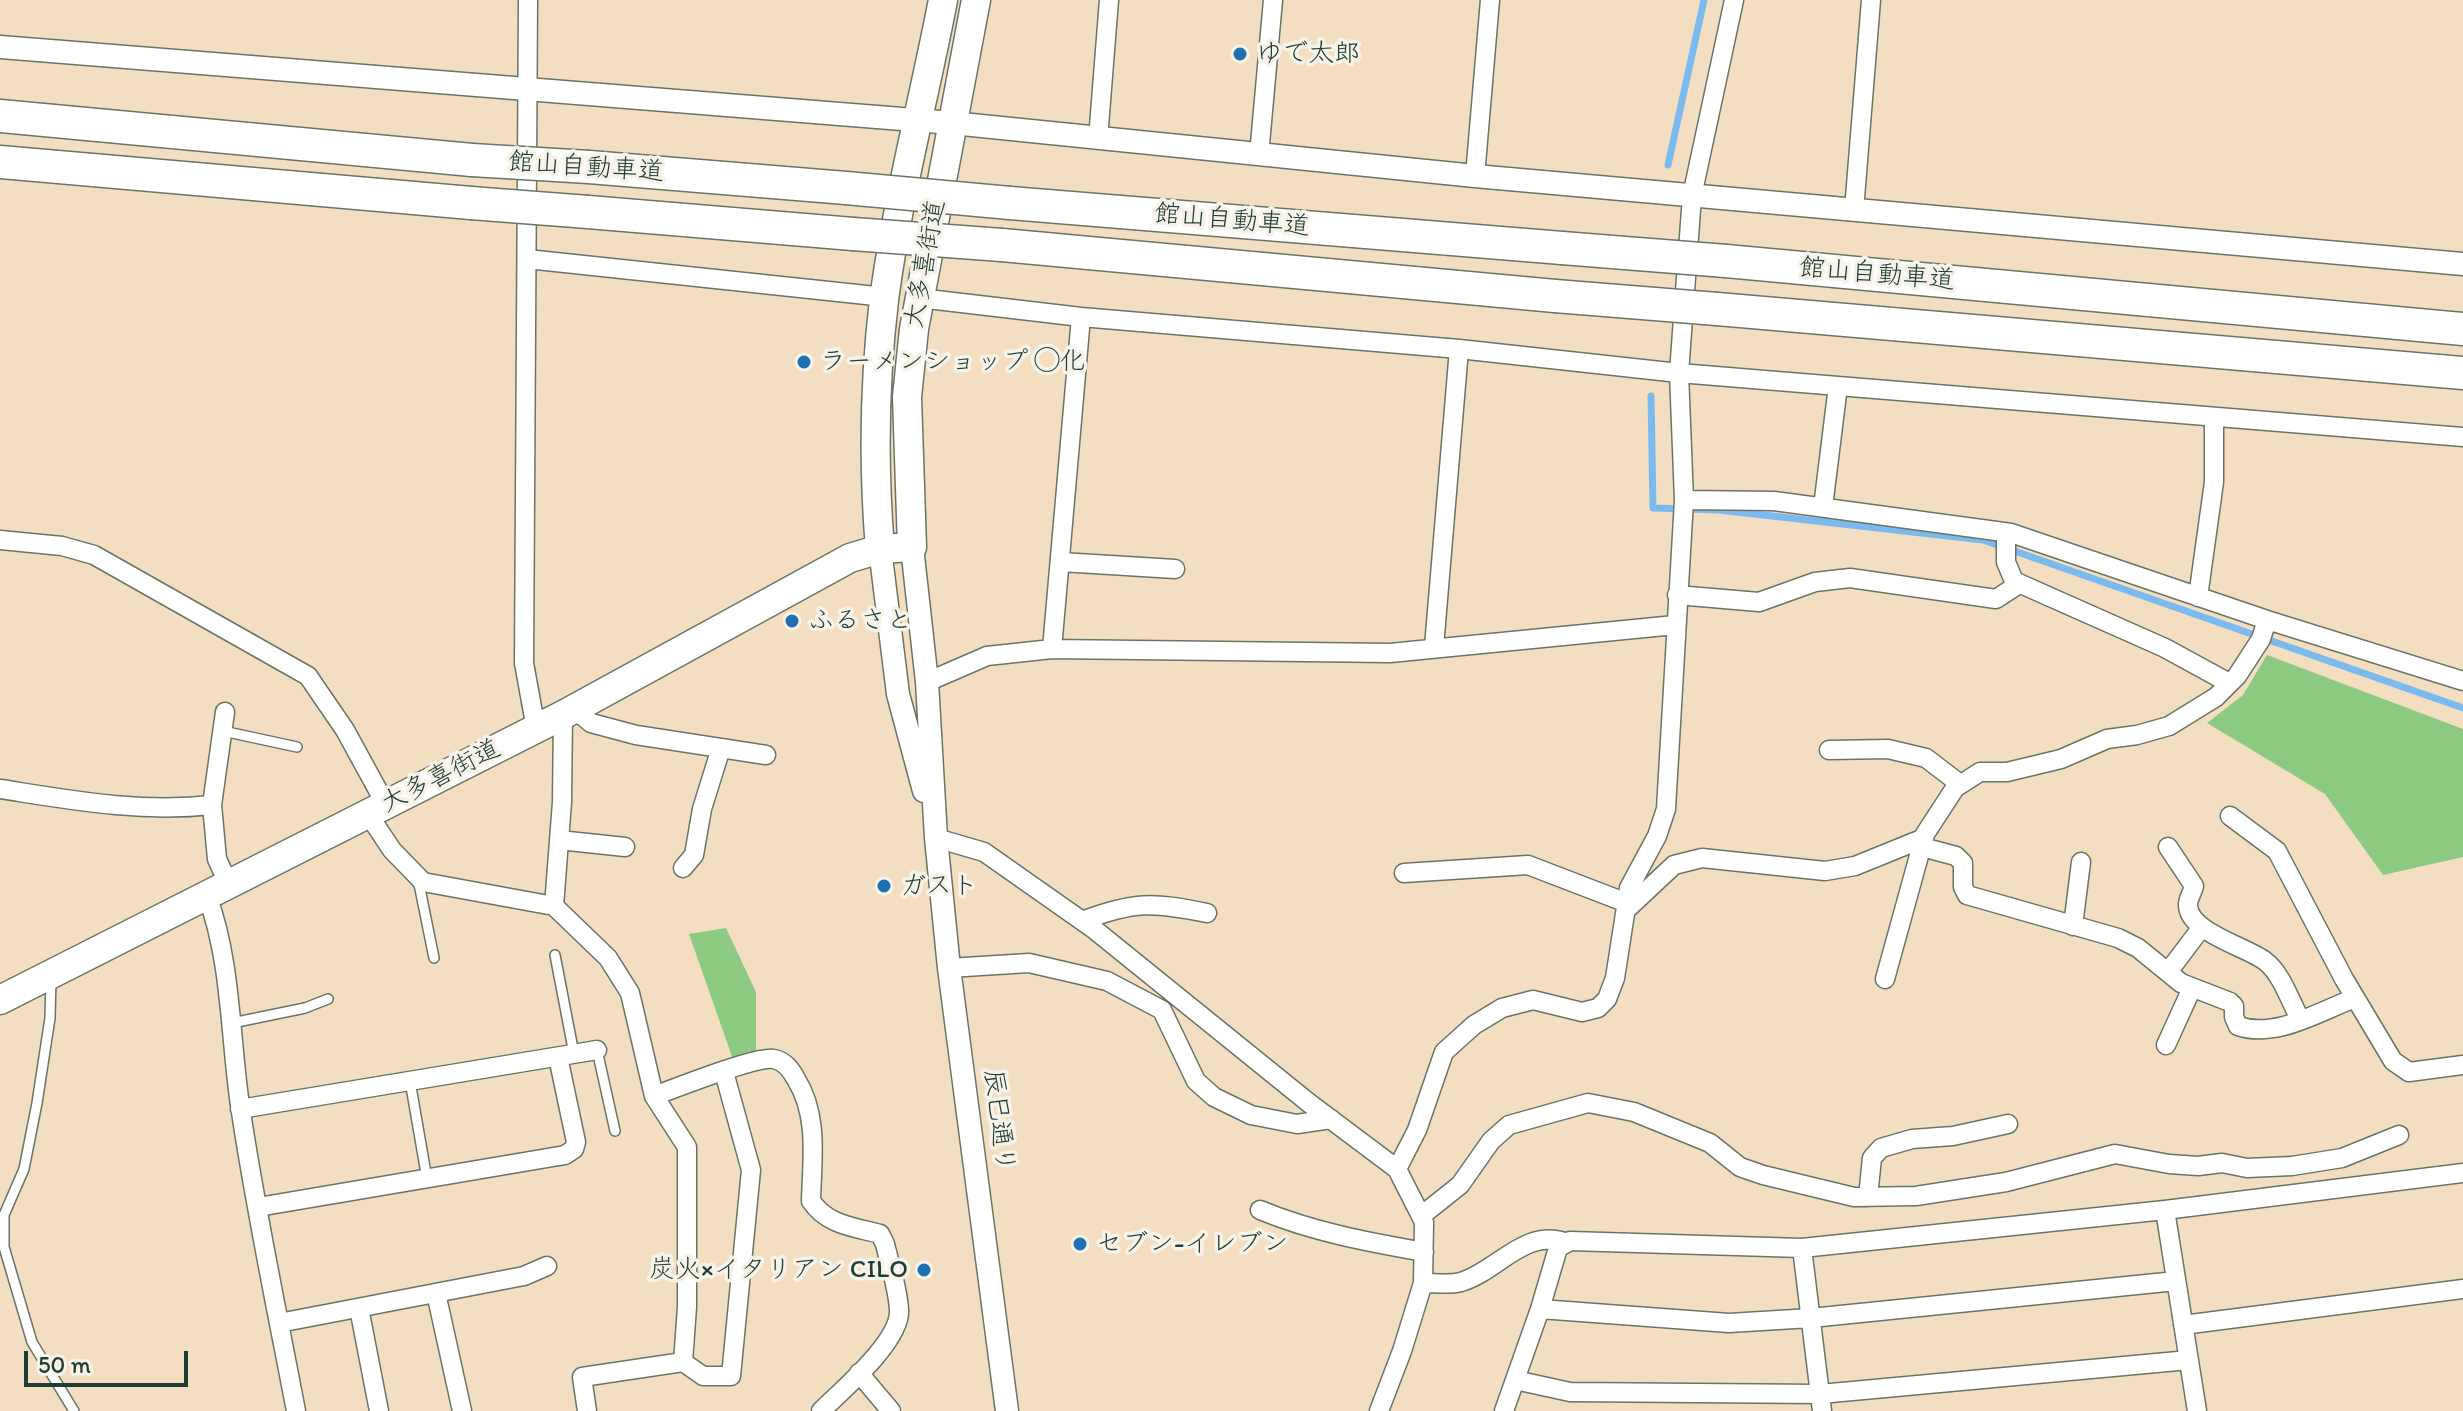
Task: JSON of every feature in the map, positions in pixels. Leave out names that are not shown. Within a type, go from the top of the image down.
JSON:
[{"type":"highway","name":"大多喜街道","points":[[880,549],[874,451],[876,383],[885,297],[943,0]]},
{"type":"highway","name":"大多喜街道","points":[[0,1000],[569,712],[850,558],[880,549],[912,547],[907,397],[919,298],[976,0]]},
{"type":"highway","name":"館山自動車道","points":[[0,116],[472,160],[589,167],[1726,261],[2463,329]]},
{"type":"highway","name":"館山自動車道","points":[[0,162],[1002,245],[1555,296],[2463,373]]},
{"type":"street","points":[[528,0],[524,663],[536,729]]},
{"type":"street","points":[[1098,139],[1109,0]]},
{"type":"street","points":[[1259,155],[1273,0]]},
{"type":"street","points":[[1475,176],[1490,0]]},
{"type":"street","points":[[1397,1169],[1417,1130],[1444,1052],[1474,1025],[1502,1008],[1533,1000],[1582,1012],[1598,1008],[1607,999],[1615,978],[1629,888],[1657,836],[1666,809],[1684,500],[1679,373],[1692,196],[1734,0]]},
{"type":"street","points":[[1854,210],[1871,0]]},
{"type":"street","points":[[0,47],[919,120],[1475,176],[2463,264]]},
{"type":"street","points":[[527,259],[885,297]]},
{"type":"street","points":[[919,298],[1081,317],[1459,349],[1679,373],[2463,437]]},
{"type":"street","points":[[1052,649],[1081,317]]},
{"type":"street","points":[[1434,647],[1459,349]]},
{"type":"street","points":[[1823,507],[1838,386]]},
{"type":"street","points":[[2198,597],[2214,482],[2214,418]]},
{"type":"street","points":[[1684,500],[1774,501],[2006,533],[2463,681]]},
{"type":"street","points":[[2006,533],[2006,562],[2014,581],[2165,648],[2229,683]]},
{"type":"street","points":[[0,540],[62,546],[94,555],[308,676],[345,730],[392,850],[423,882],[554,906],[608,958],[630,993],[654,1096],[687,1147],[687,1307],[683,1362]]},
{"type":"street","name":"辰巳通り","points":[[912,547],[927,682],[936,838],[949,968],[1007,1411]]},
{"type":"street","name":"辰巳通り","points":[[880,549],[898,694],[936,838]]},
{"type":"street","points":[[1061,562],[1175,569]]},
{"type":"street","points":[[1677,595],[1759,602],[1815,582],[1850,578],[1996,599],[2019,584]]},
{"type":"street","points":[[1885,979],[1923,842],[1955,788],[1980,772],[2007,772],[2061,759],[2107,739],[2169,726],[2216,697],[2229,683],[2261,639],[2267,620]]},
{"type":"street","points":[[927,682],[987,656],[1052,649],[1390,653],[1675,625]]},
{"type":"street","points":[[225,712],[212,805],[218,891],[215,916],[232,1023],[240,1109],[296,1411]]},
{"type":"street","points":[[554,906],[569,712],[591,723],[636,735],[766,755]]},
{"type":"street","points":[[683,868],[694,855],[702,809],[721,748]]},
{"type":"street","points":[[1829,750],[1888,749],[1926,758],[1960,784]]},
{"type":"street","points":[[0,789],[116,807],[178,809],[212,805]]},
{"type":"street","points":[[2230,816],[2277,851],[2355,998],[2393,1061],[2409,1072],[2463,1065]]},
{"type":"street","points":[[936,838],[984,852],[1082,921],[1397,1169],[1424,1222],[1423,1283],[1379,1411]]},
{"type":"street","points":[[559,840],[625,847]]},
{"type":"street","points":[[1627,906],[1674,865],[1702,858],[1825,871],[1855,866],[1923,842],[1956,856],[1963,863],[1963,887],[1967,895],[2118,938],[2138,948],[2181,983],[2230,1002],[2234,1006],[2238,1026],[2252,1031],[2276,1029],[2355,998]]},
{"type":"street","points":[[2168,847],[2194,886],[2188,905],[2192,916],[2202,927],[2265,961],[2275,972],[2300,1019]]},
{"type":"street","points":[[2073,926],[2081,862]]},
{"type":"street","points":[[1404,873],[1528,865],[1627,906]]},
{"type":"street","points":[[1082,921],[1115,908],[1159,903],[1207,913]]},
{"type":"street","points":[[2168,972],[2202,927]]},
{"type":"street","points":[[949,968],[1029,963],[1107,981],[1162,1010],[1196,1081],[1214,1097],[1251,1115],[1297,1124],[1331,1119]]},
{"type":"street","points":[[2166,1045],[2192,988]]},
{"type":"street","points":[[240,1109],[597,1050]]},
{"type":"street","points":[[258,1207],[565,1155],[574,1149],[576,1142],[566,1055]]},
{"type":"street","points":[[654,1096],[774,1059],[789,1067],[805,1094],[812,1119],[811,1201],[818,1212],[829,1220],[880,1234],[900,1313],[895,1330],[859,1373],[821,1411]]},
{"type":"street","points":[[587,1411],[582,1377],[683,1362],[703,1376],[731,1376],[751,1170],[724,1072]]},
{"type":"street","points":[[1421,1216],[1460,1185],[1491,1141],[1509,1125],[1588,1103],[1634,1112],[1710,1143],[1740,1167],[1854,1197],[1916,1196],[2006,1182],[2115,1154],[2198,1166],[2222,1163],[2247,1168],[2292,1166],[2342,1158],[2399,1135]]},
{"type":"street","points":[[1868,1197],[1872,1158],[1881,1148],[1912,1139],[1953,1136],[2008,1124]]},
{"type":"street","points":[[1504,1411],[1558,1248],[1570,1241],[1802,1248],[2165,1210],[2463,1173]]},
{"type":"street","points":[[1260,1210],[1292,1223],[1345,1237],[1424,1252]]},
{"type":"street","points":[[2165,1210],[2197,1411]]},
{"type":"street","points":[[1423,1283],[1459,1283],[1536,1239],[1567,1243]]},
{"type":"street","points":[[1802,1248],[1821,1403]]},
{"type":"street","points":[[279,1323],[524,1276],[547,1266]]},
{"type":"street","points":[[1540,1309],[1729,1323],[1811,1318],[2176,1281]]},
{"type":"street","points":[[2183,1325],[2463,1289]]},
{"type":"street","points":[[436,1293],[462,1411]]},
{"type":"street","points":[[359,1308],[375,1410]]},
{"type":"street","points":[[1515,1380],[1570,1392],[1821,1403],[2189,1360]]},
{"type":"street","points":[[859,1373],[891,1411]]},
{"type":"lane","points":[[223,731],[297,747]]},
{"type":"lane","points":[[417,875],[434,958]]},
{"type":"lane","points":[[555,955],[566,1055]]},
{"type":"lane","points":[[51,974],[50,1018],[37,1103],[24,1169],[3,1211],[4,1247],[32,1342],[74,1411]]},
{"type":"lane","points":[[232,1023],[305,1008],[328,999]]},
{"type":"lane","points":[[597,1050],[615,1131]]},
{"type":"lane","points":[[410,1081],[427,1179]]},
{"type":"green space","points":[[2267,655],[2463,729],[2463,857],[2383,875],[2325,794],[2207,723],[2243,695]]},
{"type":"green space","points":[[726,928],[756,992],[756,1062],[736,1068],[689,934]]},
{"type":"waterway","points":[[1668,165],[1704,0]]},
{"type":"waterway","points":[[1651,396],[1653,508],[1719,510],[1983,540],[2463,708]]},
{"type":"place","name":"ゆで太郎","points":[[1240,54]]},
{"type":"place","name":"ラーメンショップ ◯化","points":[[804,362]]},
{"type":"place","name":"ふるさと","points":[[792,621]]},
{"type":"place","name":"ガスト","points":[[884,886]]},
{"type":"place","name":"セブン-イレブン","points":[[1080,1244]]},
{"type":"place","name":"炭火×イタリアン CILO","points":[[924,1270]]}]
